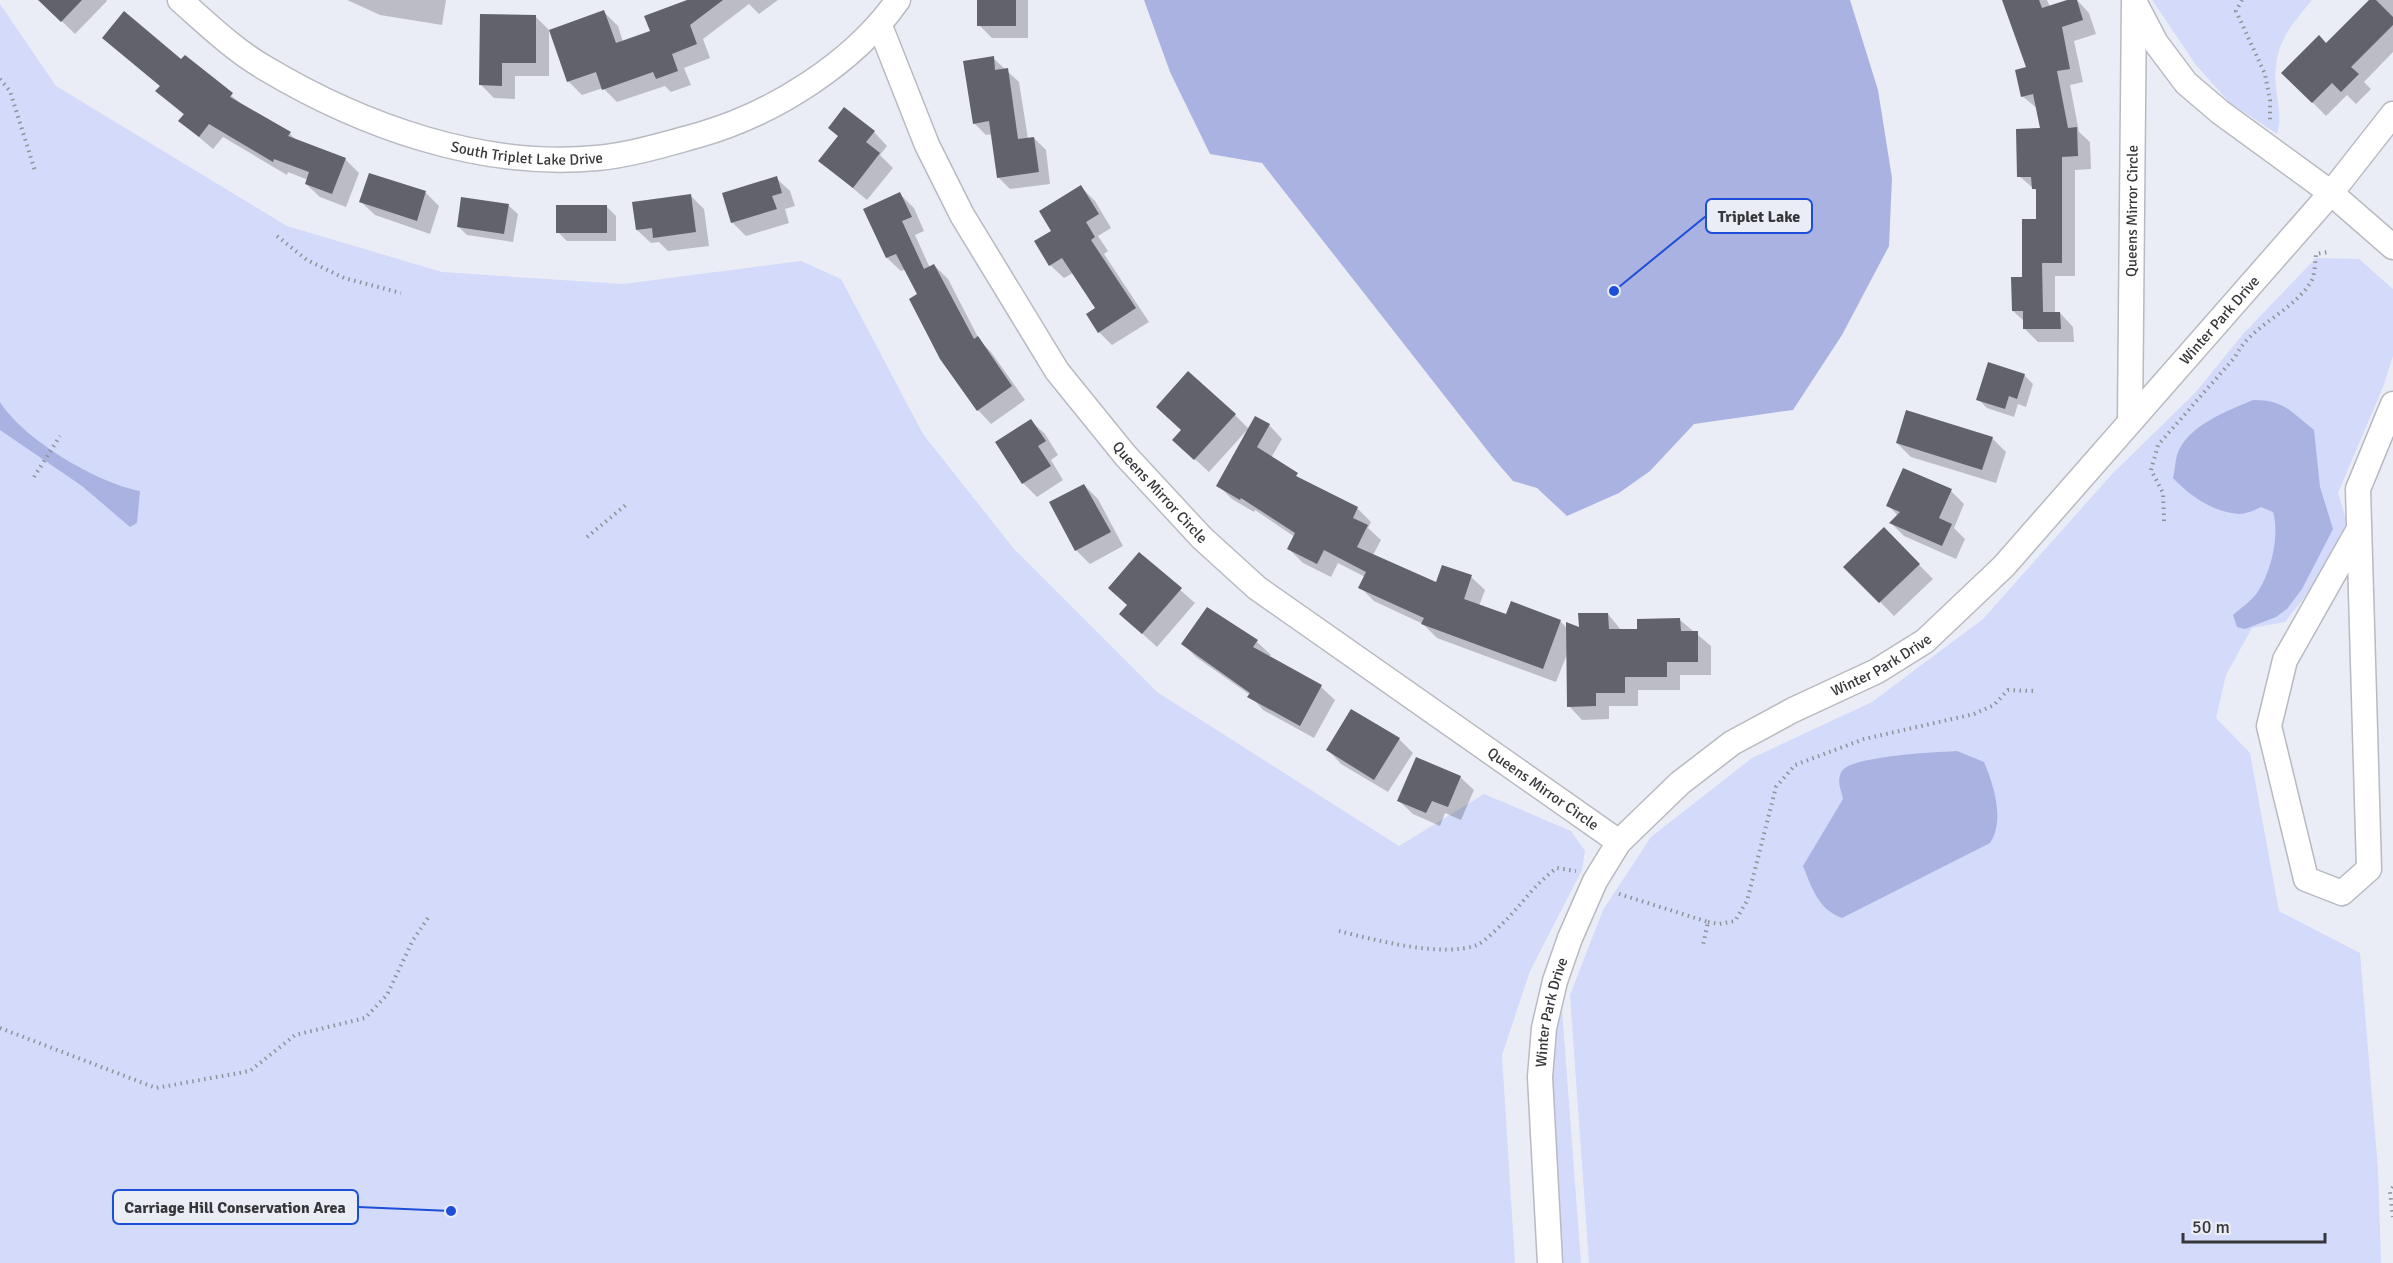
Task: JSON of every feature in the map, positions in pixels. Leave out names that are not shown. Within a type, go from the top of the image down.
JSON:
[{"type":"street","name":"South Triplet Lake Drive","points":[[180,0],[263,68],[367,120],[481,152],[529,159],[597,158],[666,145],[730,126],[784,100],[828,69],[880,26]]},
{"type":"street","points":[[880,26],[898,0]]},
{"type":"street","name":"Queens Mirror Circle","points":[[2134,0],[2156,43],[2186,83],[2220,112],[2331,193],[2393,246]]},
{"type":"street","name":"Queens Mirror Circle","points":[[2130,421],[2134,0]]},
{"type":"street","name":"Queens Mirror Circle","points":[[880,26],[927,145],[962,215],[1057,371],[1125,454],[1202,538],[1257,588],[1619,842]]},
{"type":"street","name":"Winter Park Drive","points":[[1550,1263],[1540,1077],[1544,1028],[1555,981],[1569,938],[1595,881],[1619,842],[1680,783],[1732,743],[1793,710],[1877,671],[1925,641],[2004,566],[2331,193],[2393,114]]},
{"type":"street","points":[[2359,530],[2286,660],[2269,726],[2306,879],[2342,893],[2369,869],[2358,489],[2393,404]]},
{"type":"path","points":[[2241,0],[2236,11],[2265,74],[2270,100],[2270,129]]},
{"type":"path","points":[[0,79],[9,91],[35,171]]},
{"type":"path","points":[[277,236],[307,260],[344,278],[401,293]]},
{"type":"path","points":[[2164,521],[2163,493],[2151,470],[2158,445],[2235,357],[2242,342],[2287,309],[2313,280],[2316,254],[2328,252]]},
{"type":"path","points":[[34,477],[60,436]]},
{"type":"path","points":[[587,537],[627,504]]},
{"type":"path","points":[[1619,894],[1708,922],[1719,924],[1735,921],[1747,901],[1776,787],[1795,765],[1864,739],[1974,714],[1994,705],[2008,690],[2035,691]]},
{"type":"path","points":[[1339,931],[1392,944],[1457,949],[1479,944],[1502,924],[1544,877],[1557,868],[1576,871]]},
{"type":"path","points":[[0,1028],[156,1088],[250,1071],[295,1035],[364,1018],[387,995],[413,940],[430,915]]},
{"type":"path","points":[[1703,945],[1708,922]]},
{"type":"path","points":[[2393,1187],[2390,1192],[2393,1217]]},
{"type":"shaded area","points":[[1144,0],[1850,0],[1878,90],[1892,178],[1889,246],[1842,335],[1793,410],[1694,424],[1650,471],[1619,493],[1567,516],[1537,488],[1513,481],[1262,163],[1210,154],[1170,72]]},
{"type":"shaded area","points":[[2152,0],[2312,0],[2289,30],[2279,50],[2275,74],[2279,117],[2277,134],[2229,102],[2196,65]]},
{"type":"shaded area","points":[[0,4],[56,86],[287,226],[442,272],[623,284],[801,261],[841,279],[923,434],[1014,549],[1157,692],[1399,846],[1484,794],[1571,831],[1585,851],[1582,870],[1530,971],[1502,1055],[1515,1263],[0,1263]]},
{"type":"shaded area","points":[[2316,258],[2359,259],[2393,289],[2393,356],[2383,387],[2338,493],[2347,522],[2325,571],[2285,622],[2252,628],[2226,675],[2216,718],[2250,753],[2279,911],[2360,953],[2378,1169],[2381,1263],[1589,1263],[1570,995],[1603,910],[1651,837],[1752,758],[1872,702],[1983,619],[2113,473],[2195,393],[2243,334]]},
{"type":"shaded area","points":[[2253,400],[2273,402],[2287,408],[2314,430],[2320,487],[2333,529],[2302,589],[2287,609],[2276,617],[2245,629],[2237,627],[2233,615],[2255,596],[2270,565],[2275,542],[2273,512],[2261,507],[2242,514],[2220,510],[2194,497],[2173,478],[2177,455],[2182,444],[2190,435],[2209,420]]},
{"type":"shaded area","points":[[0,402],[26,430],[62,457],[103,479],[140,491],[137,523],[130,527],[82,486],[0,430]]},
{"type":"shaded area","points":[[1957,751],[1984,762],[1988,771],[1997,814],[1997,824],[1990,843],[1842,918],[1827,909],[1817,897],[1803,866],[1843,799],[1839,782],[1842,771],[1849,766],[1877,758]]},
{"type":"shaded area","points":[[1561,996],[1581,1263],[1560,1263],[1551,1096],[1555,1029]]},
{"type":"building","points":[[38,0],[82,0],[61,22]]},
{"type":"building","points":[[687,0],[723,0],[690,25],[697,44],[672,54],[678,71],[656,79],[653,72],[602,90],[596,72],[567,82],[549,30],[604,10],[616,43],[650,31],[644,16]]},
{"type":"building","points":[[977,0],[1016,0],[1016,26],[977,26]]},
{"type":"building","points":[[2002,0],[2039,0],[2042,8],[2067,0],[2077,0],[2083,20],[2062,27],[2070,69],[2057,71],[2068,128],[2077,127],[2078,156],[2062,157],[2062,263],[2042,263],[2043,312],[2060,312],[2061,329],[2023,329],[2023,311],[2012,311],[2011,277],[2022,277],[2022,219],[2036,219],[2036,189],[2032,189],[2031,177],[2017,177],[2016,129],[2040,128],[2033,94],[2021,97],[2015,70],[2026,67]]},
{"type":"building","points":[[2369,0],[2376,0],[2393,17],[2393,25],[2351,67],[2359,74],[2341,92],[2332,83],[2312,103],[2281,73],[2319,35],[2326,43]]},
{"type":"building","points":[[124,11],[181,59],[185,55],[233,93],[230,97],[291,132],[288,136],[346,158],[332,194],[305,184],[309,172],[274,159],[273,162],[209,124],[199,137],[178,121],[184,114],[155,91],[160,86],[102,38]]},
{"type":"building","points":[[480,14],[536,15],[536,63],[502,63],[502,86],[479,85]]},
{"type":"building","points":[[994,56],[995,70],[1008,68],[1018,139],[1034,137],[1039,172],[997,178],[989,121],[973,124],[963,61]]},
{"type":"building","points":[[844,107],[875,131],[866,142],[880,153],[853,188],[818,161],[838,136],[828,128]]},
{"type":"building","points":[[369,173],[426,191],[417,221],[359,202]]},
{"type":"building","points":[[777,176],[782,193],[772,196],[777,209],[731,223],[722,193]]},
{"type":"building","points":[[1081,185],[1099,214],[1086,222],[1095,237],[1091,240],[1136,308],[1098,333],[1086,314],[1095,308],[1062,258],[1049,266],[1034,241],[1051,231],[1039,211]]},
{"type":"building","points":[[900,192],[912,217],[902,221],[924,269],[934,264],[974,339],[978,336],[1012,386],[977,411],[940,359],[909,299],[917,294],[896,254],[886,258],[863,209]]},
{"type":"building","points":[[691,194],[696,232],[653,238],[652,228],[636,230],[632,202]]},
{"type":"building","points":[[461,197],[509,204],[504,234],[457,227]]},
{"type":"building","points":[[556,205],[607,205],[607,233],[556,233]]},
{"type":"building","points":[[1988,362],[2025,374],[2017,399],[2009,396],[2005,409],[1976,400]]},
{"type":"building","points":[[1188,371],[1236,414],[1194,460],[1172,440],[1181,430],[1156,407]]},
{"type":"building","points":[[1906,410],[1993,437],[1982,470],[1896,443]]},
{"type":"building","points":[[1255,416],[1270,424],[1257,447],[1298,473],[1296,476],[1358,507],[1353,518],[1368,525],[1357,547],[1436,582],[1442,565],[1472,575],[1464,599],[1506,614],[1511,601],[1561,620],[1543,669],[1421,624],[1424,618],[1358,588],[1366,572],[1324,550],[1317,564],[1287,549],[1295,533],[1241,498],[1240,500],[1216,486]]},
{"type":"building","points":[[1031,419],[1046,441],[1038,446],[1051,466],[1022,484],[995,442]]},
{"type":"building","points":[[1903,468],[1952,489],[1939,518],[1952,524],[1942,546],[1889,523],[1900,512],[1886,506]]},
{"type":"building","points":[[1084,484],[1111,532],[1075,551],[1049,502]]},
{"type":"building","points":[[1884,527],[1920,564],[1879,603],[1843,567]]},
{"type":"building","points":[[1139,552],[1182,588],[1142,634],[1119,614],[1127,605],[1108,588]]},
{"type":"building","points":[[1207,607],[1258,640],[1253,647],[1322,685],[1300,726],[1247,697],[1250,693],[1181,644]]},
{"type":"building","points":[[1578,613],[1608,613],[1609,629],[1637,629],[1637,619],[1680,618],[1681,631],[1698,631],[1698,662],[1667,662],[1667,677],[1625,677],[1625,693],[1596,693],[1596,706],[1567,707],[1566,622],[1579,627]]},
{"type":"building","points":[[1351,709],[1400,738],[1374,780],[1326,750]]},
{"type":"building","points":[[1416,757],[1461,776],[1448,807],[1432,801],[1426,813],[1397,801]]},
{"type":"place","name":"Triplet Lake","points":[[1614,291]]},
{"type":"place","name":"Carriage Hill Conservation Area","points":[[451,1211]]}]
